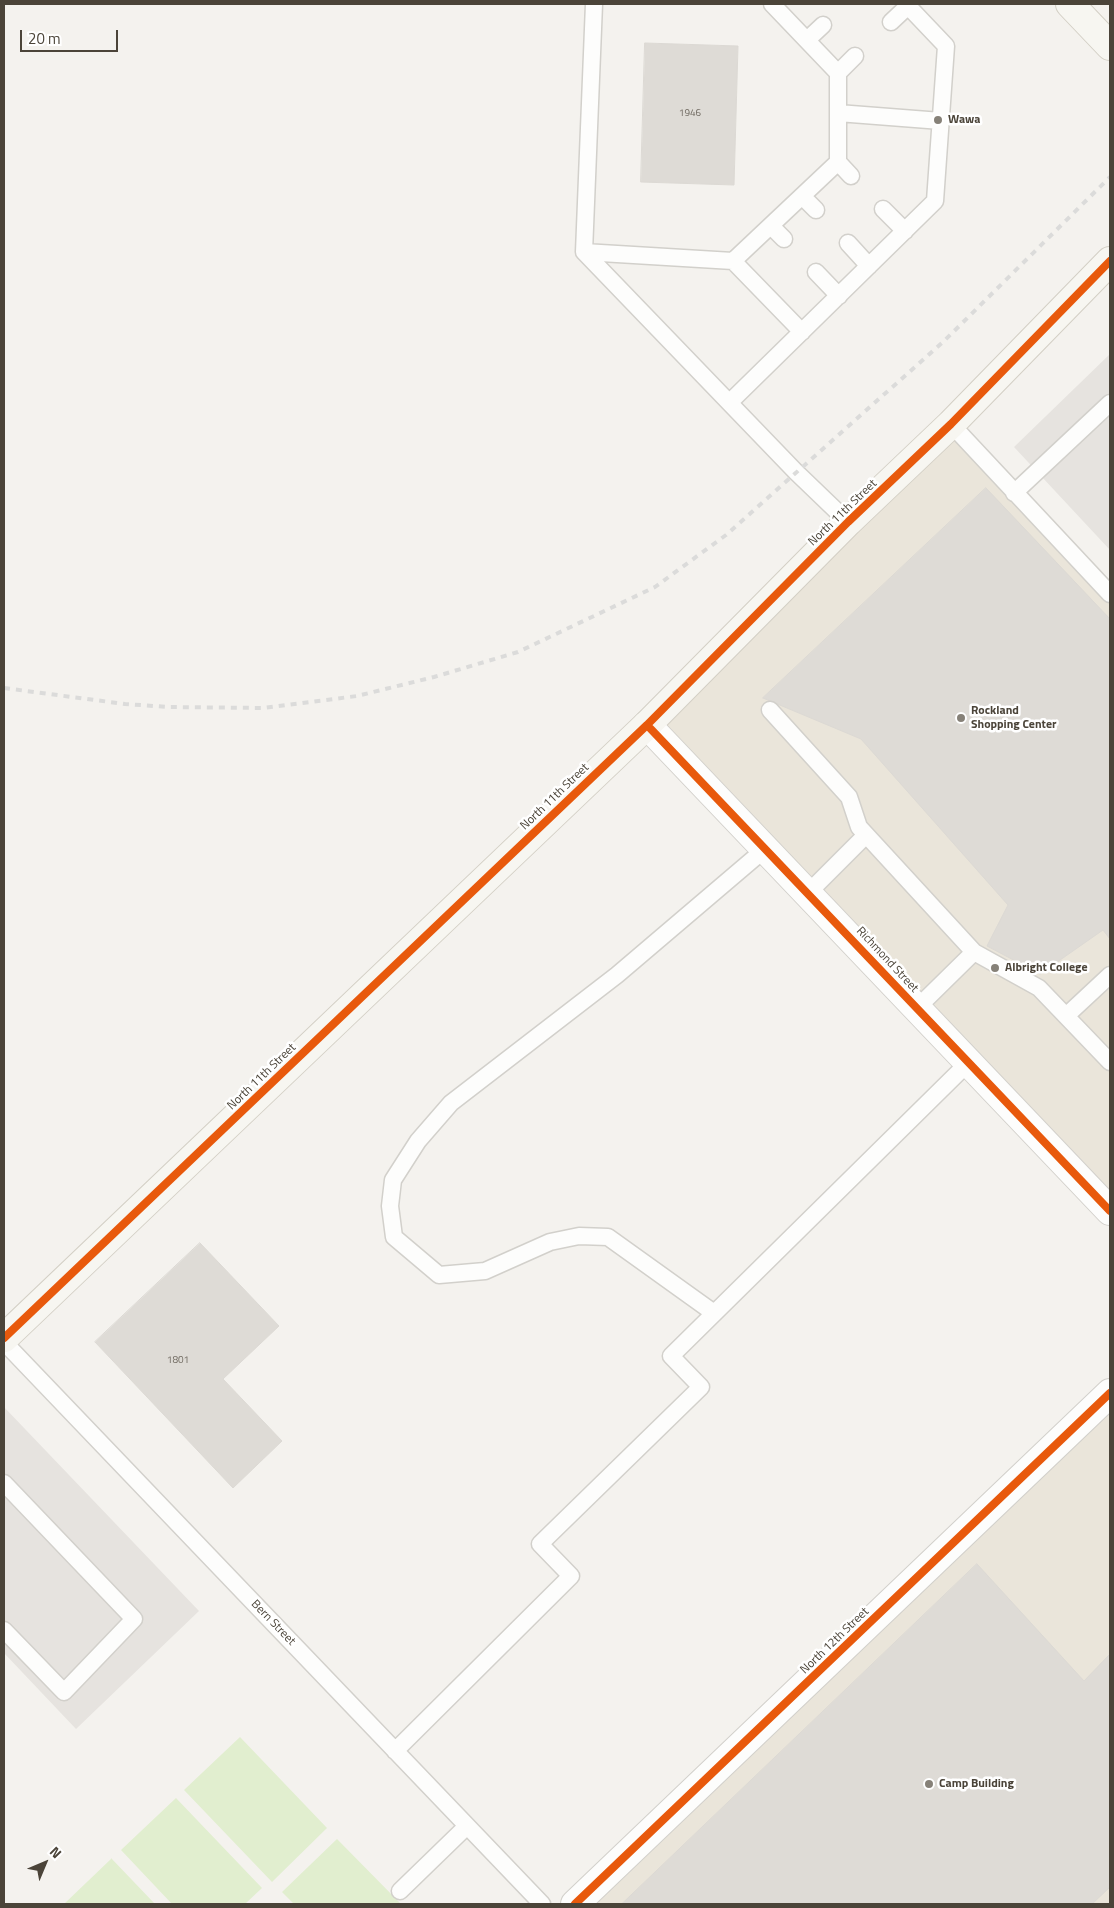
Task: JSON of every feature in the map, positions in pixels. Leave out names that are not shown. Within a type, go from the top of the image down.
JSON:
[{"type":"street","points":[[1070,4],[1110,46]]},
{"type":"street","name":"North 11th Street","points":[[4,1338],[647,725],[848,522],[951,424],[1110,261]]},
{"type":"street","name":"Richmond Street","points":[[647,725],[1110,1211]]},
{"type":"street","name":"North 12th Street","points":[[575,1904],[1110,1394]]},
{"type":"lane","points":[[594,4],[584,252],[796,472],[848,522]]},
{"type":"lane","points":[[775,5],[838,73],[838,162],[851,176]]},
{"type":"lane","points":[[730,402],[935,201],[946,46],[907,5],[891,22]]},
{"type":"lane","points":[[806,40],[823,25]]},
{"type":"lane","points":[[838,73],[855,56]]},
{"type":"lane","points":[[838,112],[941,121]]},
{"type":"lane","points":[[733,261],[838,162]]},
{"type":"lane","points":[[802,196],[816,210]]},
{"type":"lane","points":[[883,209],[905,231]]},
{"type":"lane","points":[[771,226],[784,239]]},
{"type":"lane","points":[[848,243],[870,266]]},
{"type":"lane","points":[[584,252],[733,261],[802,332]]},
{"type":"lane","points":[[816,272],[839,296]]},
{"type":"lane","points":[[1014,493],[1110,403]]},
{"type":"lane","points":[[951,424],[1110,594]]},
{"type":"lane","points":[[770,710],[849,797],[859,827],[974,952],[1039,988],[1110,1062]]},
{"type":"lane","points":[[808,893],[866,835]]},
{"type":"lane","points":[[714,1313],[608,1237],[578,1236],[550,1242],[485,1271],[439,1276],[394,1237],[390,1206],[393,1180],[418,1141],[451,1103],[617,975],[765,849]]},
{"type":"lane","points":[[917,1008],[974,952]]},
{"type":"lane","points":[[1066,1016],[1110,975]]},
{"type":"lane","points":[[395,1751],[571,1576],[540,1544],[701,1387],[671,1356],[969,1062]]},
{"type":"lane","name":"Bern Street","points":[[4,1342],[542,1904]]},
{"type":"lane","points":[[4,1483],[134,1619],[64,1692],[4,1630]]},
{"type":"lane","points":[[400,1891],[467,1826]]},
{"type":"shaded area","points":[[1110,354],[1110,550],[1014,447]]},
{"type":"shaded area","name":"Albright College","points":[[951,424],[1110,597],[1110,1211],[647,725]]},
{"type":"shaded area","name":"Camp Building","points":[[1110,1393],[1110,1904],[575,1904]]},
{"type":"shaded area","points":[[4,1407],[199,1611],[76,1729],[4,1653]]},
{"type":"green space","points":[[240,1737],[327,1828],[272,1882],[184,1790]]},
{"type":"green space","points":[[176,1798],[262,1888],[245,1904],[172,1904],[121,1850]]},
{"type":"green space","points":[[337,1839],[401,1904],[294,1904],[282,1892]]},
{"type":"green space","points":[[111,1859],[155,1904],[64,1904]]},
{"type":"building","points":[[645,43],[738,46],[734,185],[641,182]]},
{"type":"building","name":"Rockland Shopping Center","points":[[986,488],[1110,619],[1110,939],[1103,930],[1040,974],[987,946],[1008,905],[861,739],[763,698]]},
{"type":"building","points":[[200,1243],[279,1326],[223,1379],[282,1441],[233,1488],[95,1342]]},
{"type":"building","name":"Camp Building","points":[[977,1564],[1084,1681],[1110,1654],[1110,1887],[1092,1904],[622,1904]]},
{"type":"railway","points":[[4,688],[125,704],[169,707],[263,708],[357,696],[434,677],[518,652],[655,587],[726,535],[943,342],[1110,177]]},
{"type":"cycle path","points":[[4,1338],[647,725],[848,522],[951,424],[1110,261]]},
{"type":"cycle path","points":[[647,725],[1110,1211]]},
{"type":"cycle path","points":[[575,1904],[1110,1393]]},
{"type":"place","name":"Wawa","points":[[938,120]]},
{"type":"place","name":"Rockland Shopping Center","points":[[961,718]]},
{"type":"place","name":"Albright College","points":[[995,968]]},
{"type":"place","name":"Camp Building","points":[[929,1784]]}]
